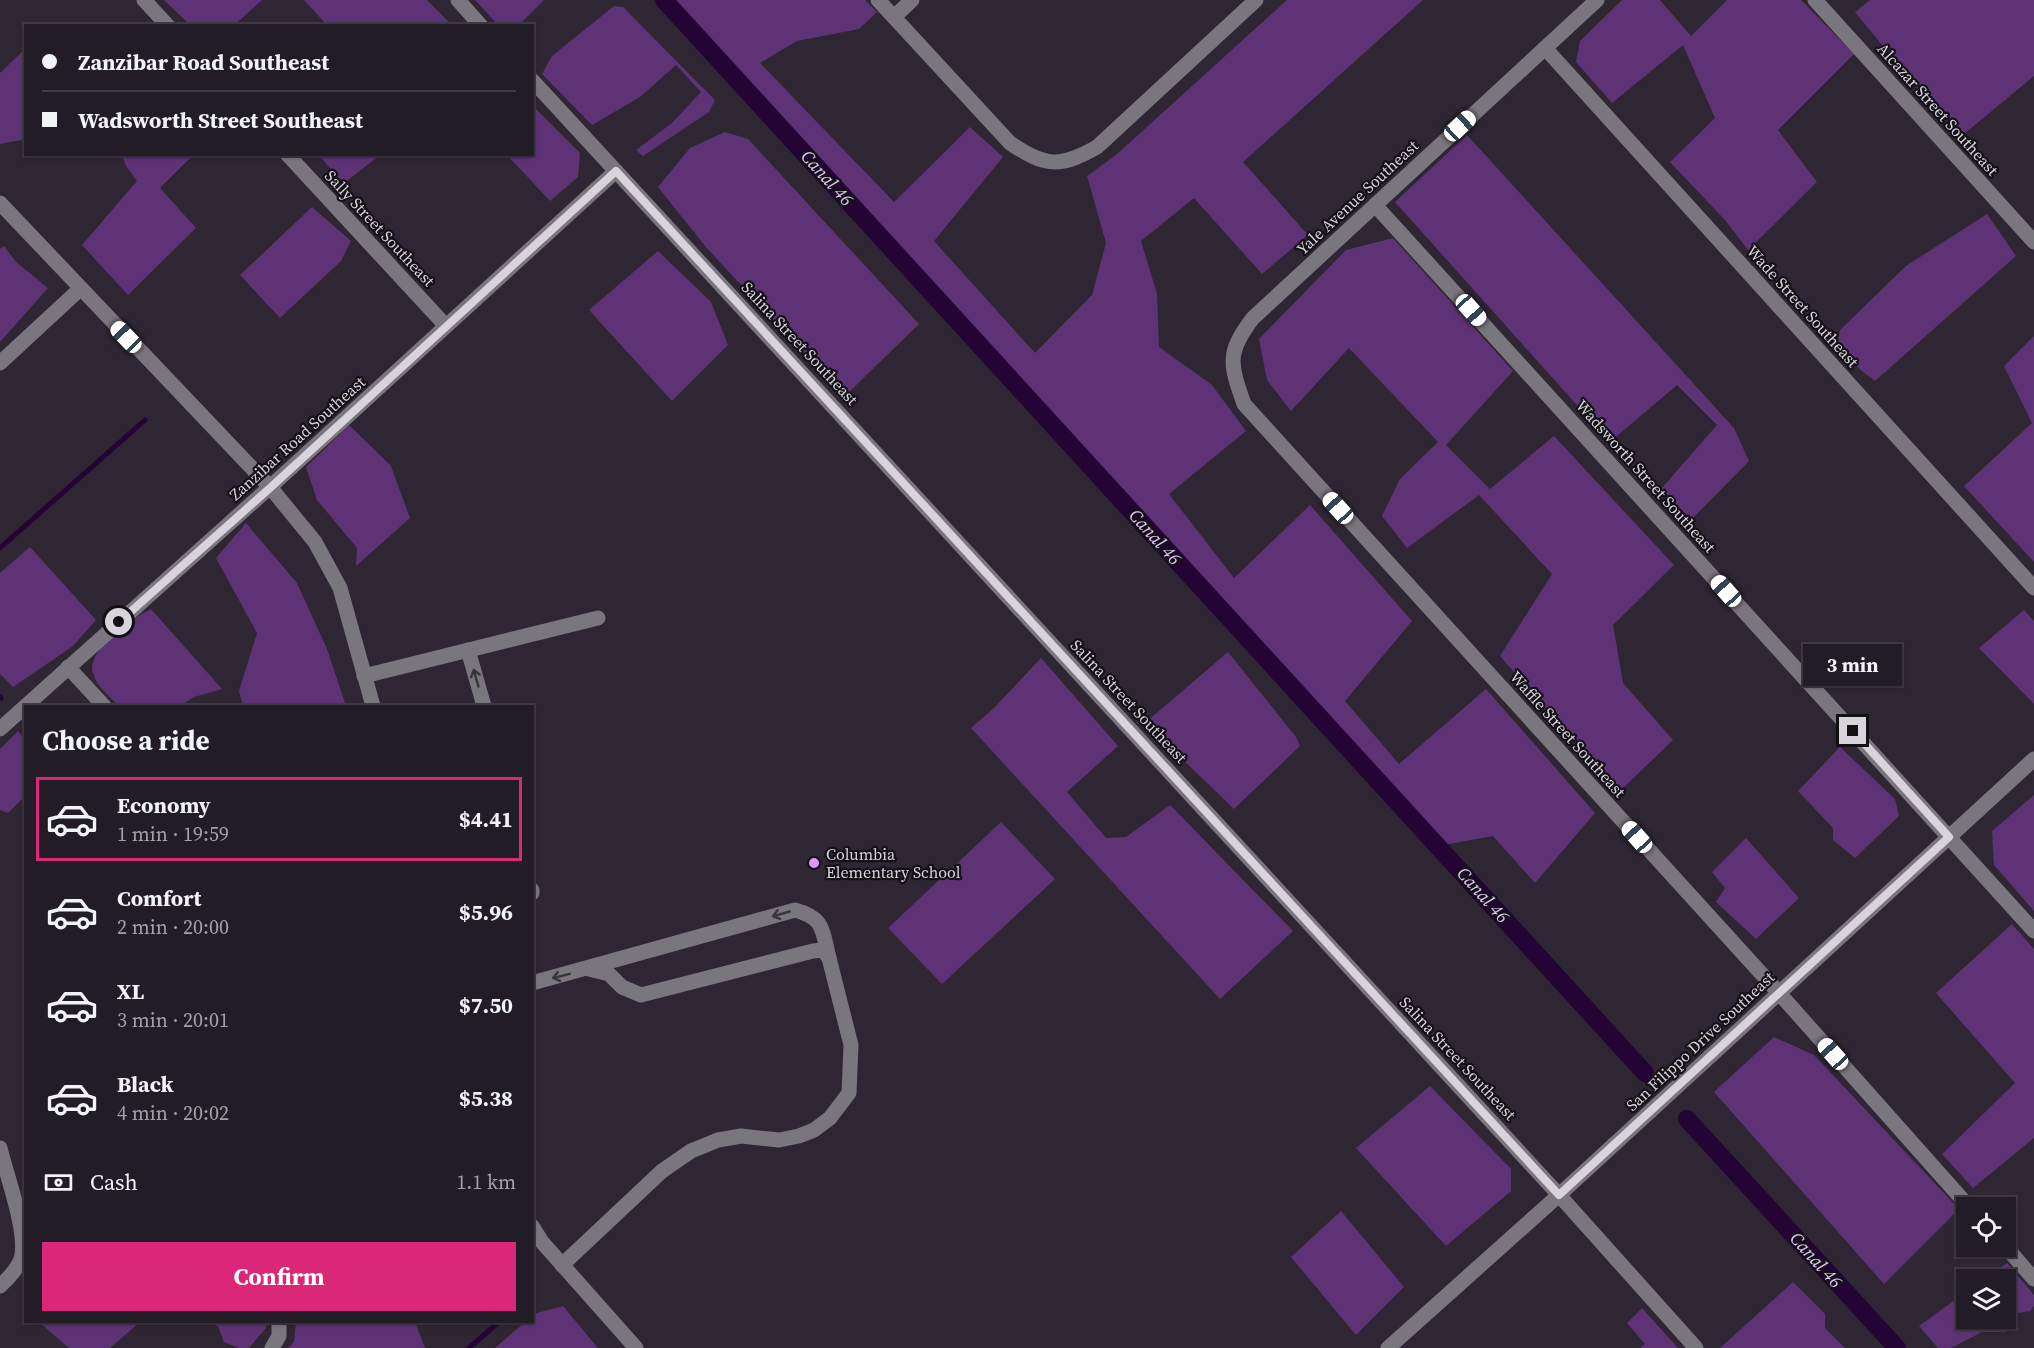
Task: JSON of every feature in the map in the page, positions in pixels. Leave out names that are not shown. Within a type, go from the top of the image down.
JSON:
[{"type":"street","points":[[144,0],[166,24]]},
{"type":"street","points":[[458,0],[480,24]]},
{"type":"street","points":[[878,0],[1010,144],[1032,158],[1051,162],[1074,160],[1097,147],[1256,0]]},
{"type":"street","points":[[894,17],[912,0]]},
{"type":"street","name":"Yale Avenue Southeast","points":[[1233,356],[1238,337],[1253,318],[1597,0]]},
{"type":"street","name":"Alcazar Street Southeast","points":[[1815,0],[2034,242]]},
{"type":"street","name":"Wade Street Southeast","points":[[1545,48],[2034,588]]},
{"type":"street","name":"Salina Street Southeast","points":[[534,82],[1559,1195],[1696,1348]]},
{"type":"street","name":"Sally Street Southeast","points":[[289,156],[446,326]]},
{"type":"street","name":"Zanzibar Road Southeast","points":[[26,705],[270,488],[616,171]]},
{"type":"street","points":[[0,203],[270,488],[315,542],[340,588],[373,705]]},
{"type":"street","name":"Wadsworth Street Southeast","points":[[1375,205],[2034,931]]},
{"type":"street","points":[[0,363],[80,289]]},
{"type":"street","name":"Waffle Street Southeast","points":[[1233,356],[1235,378],[1244,404],[1779,993],[1960,1197]]},
{"type":"street","points":[[364,676],[598,618]]},
{"type":"street","points":[[468,650],[484,705]]},
{"type":"street","points":[[68,667],[103,705]]},
{"type":"street","name":"Zanzibar Road Southeast","points":[[0,729],[24,707]]},
{"type":"street","name":"San Filippo Drive Southeast","points":[[1388,1348],[1559,1195],[2034,759]]},
{"type":"street","points":[[534,983],[795,910],[808,914],[820,924],[851,1045],[849,1093],[830,1118],[814,1130],[799,1136],[779,1140],[741,1136],[718,1140],[691,1151],[662,1171],[562,1265]]},
{"type":"street","points":[[589,969],[609,974],[622,987],[641,995],[813,951],[823,950],[829,958]]},
{"type":"street","points":[[0,1148],[22,1233],[22,1257],[8,1279],[0,1286]]},
{"type":"street","points":[[534,1229],[542,1242],[636,1348]]},
{"type":"street","points":[[2015,1257],[2034,1279]]},
{"type":"street","points":[[272,1348],[279,1336],[279,1323]]},
{"type":"shaded area","points":[[164,0],[262,0],[235,24],[189,24]]},
{"type":"shaded area","points":[[304,0],[427,0],[451,24],[326,24]]},
{"type":"shaded area","points":[[475,0],[544,0],[520,24],[497,24]]},
{"type":"shaded area","points":[[672,0],[865,0],[877,12],[859,29],[797,41],[760,63],[894,202],[970,127],[1003,157],[934,241],[1035,353],[1092,295],[1106,243],[1087,176],[1116,155],[1287,0],[1423,0],[1243,162],[1308,235],[1262,274],[1194,198],[1141,241],[1157,294],[1159,347],[1212,385],[1246,431],[1169,494],[1234,578],[1310,505],[1412,621],[1345,701],[1399,764],[1486,689],[1595,813],[1535,883],[1493,836],[1443,845]]},
{"type":"shaded area","points":[[1622,0],[1660,0],[1691,36],[1727,0],[1801,0],[1854,54],[1778,130],[1817,182],[1748,250],[1725,220],[1670,162],[1715,118],[1683,45],[1612,103],[1576,62],[1580,41]]},
{"type":"shaded area","points":[[1870,0],[2034,0],[2034,76],[1964,134],[1924,96],[1855,12]]},
{"type":"shaded area","points":[[614,6],[623,7],[715,100],[709,112],[643,156],[636,150],[672,123],[701,92],[676,65],[640,97],[592,125],[542,74],[552,56]]},
{"type":"shaded area","points":[[24,50],[24,137],[21,140],[0,144],[0,73]]},
{"type":"shaded area","points":[[534,107],[580,153],[578,177],[550,201],[508,156],[534,156]]},
{"type":"shaded area","points":[[725,132],[748,139],[919,324],[844,397],[706,247],[658,187],[690,148]]},
{"type":"shaded area","points":[[1467,135],[1734,428],[1749,461],[1691,520],[1661,489],[1717,425],[1677,385],[1610,442],[1395,202]]},
{"type":"shaded area","points":[[122,156],[192,156],[160,188],[196,228],[128,295],[82,245],[137,181],[126,166]]},
{"type":"shaded area","points":[[320,156],[379,156],[343,184]]},
{"type":"shaded area","points":[[312,207],[351,241],[341,261],[280,318],[240,275]]},
{"type":"shaded area","points":[[1987,214],[2016,256],[1875,381],[1837,347],[1840,330],[1906,266]]},
{"type":"shaded area","points":[[1393,238],[1513,371],[1446,445],[1490,489],[1554,436],[1674,565],[1613,625],[1623,683],[1673,740],[1619,792],[1500,656],[1552,574],[1479,495],[1407,548],[1382,516],[1400,479],[1438,442],[1349,348],[1291,411],[1267,380],[1259,339],[1346,250]]},
{"type":"shaded area","points":[[4,246],[16,262],[48,288],[0,342],[0,249]]},
{"type":"shaded area","points":[[658,251],[711,302],[728,345],[672,401],[589,310]]},
{"type":"shaded area","points":[[2034,336],[2034,562],[1964,486],[2032,423],[2004,366]]},
{"type":"shaded area","points":[[349,425],[391,466],[410,518],[356,566],[357,548],[317,500],[306,467]]},
{"type":"shaded area","points":[[246,523],[297,583],[327,649],[346,705],[243,705],[239,691],[257,633],[216,558]]},
{"type":"shaded area","points":[[30,547],[96,620],[73,646],[13,687],[0,674],[0,573]]},
{"type":"shaded area","points":[[151,609],[222,689],[194,697],[181,705],[118,705],[97,682],[93,673],[93,664],[104,645],[133,620]]},
{"type":"shaded area","points":[[2024,610],[2034,621],[2034,704],[1979,648]]},
{"type":"shaded area","points":[[1228,652],[1296,737],[1300,746],[1234,809],[1145,723]]},
{"type":"shaded area","points":[[1041,658],[1118,746],[1067,792],[1106,838],[1126,837],[1170,805],[1293,931],[1220,999],[971,728],[994,708]]},
{"type":"shaded area","points":[[18,731],[24,739],[24,797],[8,813],[0,810],[0,749]]},
{"type":"shaded area","points":[[1840,747],[1895,799],[1899,816],[1855,858],[1833,840],[1833,828],[1798,791]]},
{"type":"shaded area","points":[[2034,795],[2034,911],[1994,865],[1992,831]]},
{"type":"shaded area","points":[[1001,822],[1055,879],[942,984],[888,928]]},
{"type":"shaded area","points":[[1746,838],[1799,898],[1756,939],[1716,902],[1725,888],[1712,872]]},
{"type":"shaded area","points":[[2012,924],[2034,949],[2034,1138],[1973,1188],[1942,1154],[2015,1083],[1936,993]]},
{"type":"shaded area","points":[[1774,1037],[1814,1055],[1956,1206],[1956,1212],[1884,1284],[1714,1092]]},
{"type":"shaded area","points":[[1430,1086],[1511,1169],[1511,1191],[1446,1246],[1356,1148]]},
{"type":"shaded area","points":[[1341,1211],[1404,1287],[1356,1335],[1291,1257]]},
{"type":"shaded area","points":[[2007,1263],[2012,1269],[1999,1269]]},
{"type":"shaded area","points":[[2016,1274],[2034,1295],[2034,1306],[2030,1311],[2018,1313],[2016,1316]]},
{"type":"shaded area","points":[[1793,1282],[1825,1314],[1825,1328],[1845,1348],[1720,1348]]},
{"type":"shaded area","points":[[1956,1299],[1956,1329],[2008,1329],[2006,1332],[1982,1332],[1951,1348],[1938,1348],[1919,1326]]},
{"type":"shaded area","points":[[563,1306],[598,1348],[495,1348],[524,1323],[534,1323],[534,1314]]},
{"type":"shaded area","points":[[1642,1308],[1678,1348],[1640,1348],[1645,1344],[1627,1323]]},
{"type":"shaded area","points":[[40,1323],[139,1323],[110,1348],[69,1348]]},
{"type":"shaded area","points":[[209,1323],[266,1323],[266,1328],[249,1348],[239,1348],[224,1342],[218,1326]]},
{"type":"shaded area","points":[[296,1323],[415,1323],[425,1348],[288,1348],[294,1342]]},
{"type":"waterway","name":"Canal 46","points":[[664,0],[1645,1073]]},
{"type":"waterway","points":[[0,548],[145,420]]},
{"type":"waterway","name":"Canal 46","points":[[1687,1119],[1897,1348]]},
{"type":"waterway","points":[[469,1348],[498,1323]]},
{"type":"place","name":"Columbia Elementary School","points":[[814,863]]},
{"type":"route","points":[[119,622],[270,488],[616,171],[1559,1195],[1949,837],[1853,731]]}]
